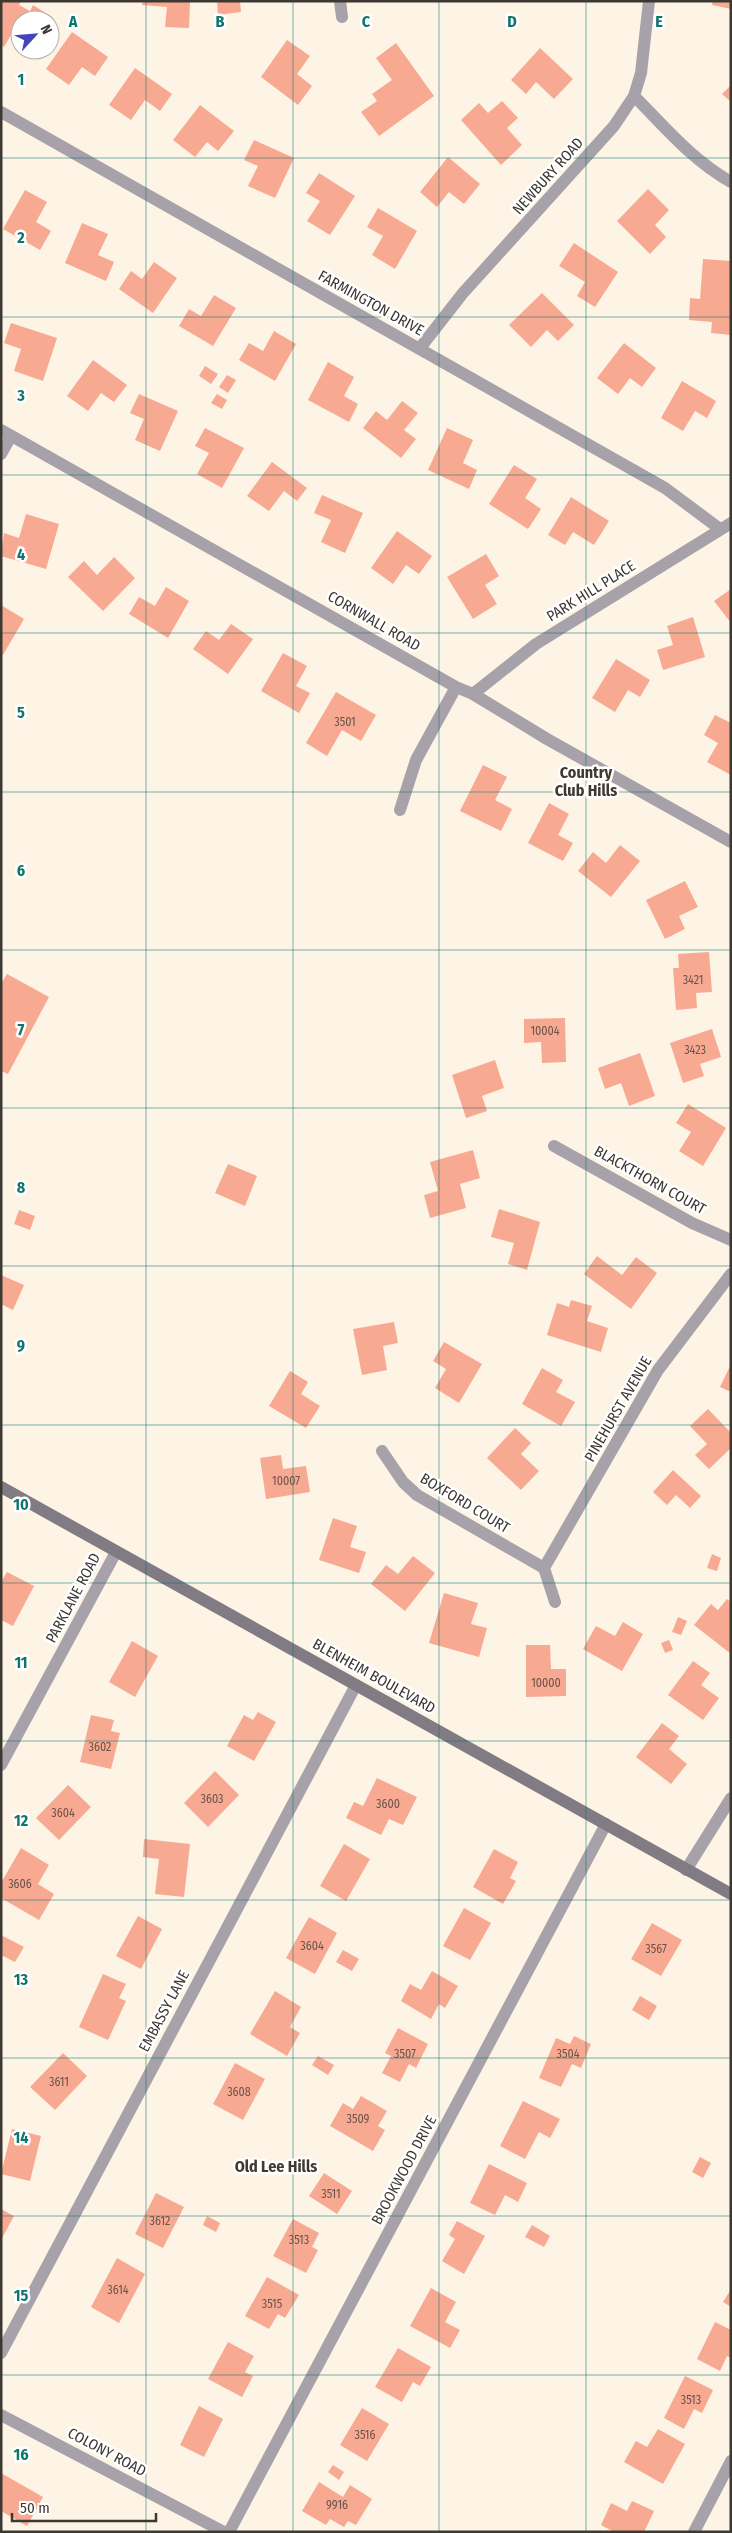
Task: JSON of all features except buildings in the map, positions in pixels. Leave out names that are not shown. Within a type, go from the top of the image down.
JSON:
[{"type":"main road","name":"BLENHEIM BOULEVARD","points":[[1,1487],[731,1894]]},
{"type":"street","points":[[340,1],[342,17]]},
{"type":"street","name":"NEWBURY ROAD","points":[[420,348],[464,294],[614,126],[634,96],[641,73],[649,1]]},
{"type":"street","points":[[634,96],[686,150],[709,170],[731,182]]},
{"type":"street","name":"FARMINGTON DRIVE","points":[[1,112],[420,348],[665,488],[726,526]]},
{"type":"street","points":[[1,454],[6,433]]},
{"type":"street","name":"CORNWALL ROAD","points":[[6,433],[117,493],[731,842]]},
{"type":"street","name":"PARK HILL PLACE","points":[[473,694],[536,644],[726,526]]},
{"type":"street","points":[[400,810],[416,760],[456,687]]},
{"type":"street","name":"BLACKTHORN COURT","points":[[554,1146],[692,1223],[731,1240]]},
{"type":"street","name":"PINEHURST AVENUE","points":[[544,1568],[658,1370],[731,1274]]},
{"type":"street","name":"BOXFORD COURT","points":[[382,1451],[403,1482],[417,1495],[544,1568]]},
{"type":"street","name":"PARKLANE ROAD","points":[[1,1765],[116,1552]]},
{"type":"street","points":[[544,1568],[556,1602]]},
{"type":"street","name":"EMBASSY LANE","points":[[1,2353],[356,1685]]},
{"type":"street","points":[[686,1870],[731,1798]]},
{"type":"street","name":"BROOKWOOD DRIVE","points":[[229,2532],[606,1824]]},
{"type":"street","name":"COLONY ROAD","points":[[1,2415],[224,2532]]},
{"type":"street","points":[[694,2532],[731,2462]]},
{"type":"district","name":"Country Club Hills","points":[[586,781]]},
{"type":"district","name":"Old Lee Hills","points":[[276,2166]]}]
